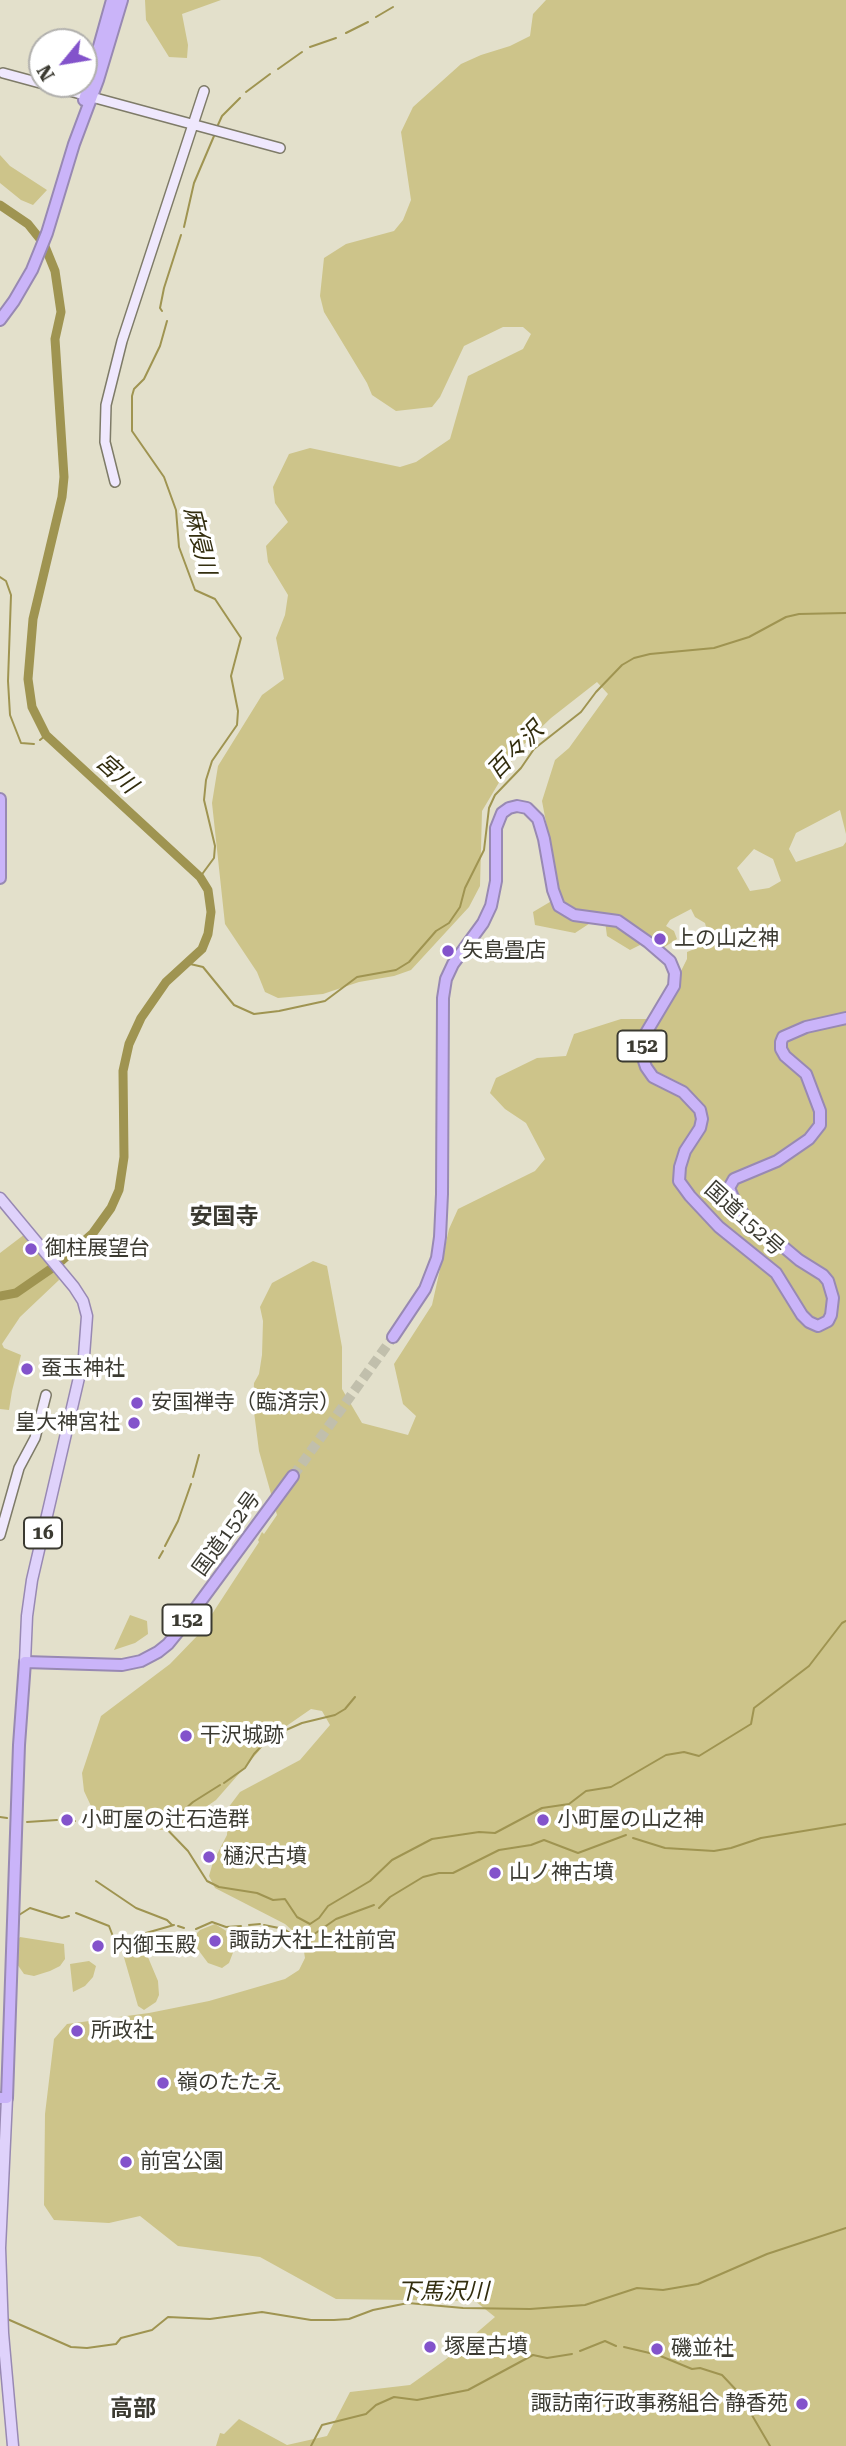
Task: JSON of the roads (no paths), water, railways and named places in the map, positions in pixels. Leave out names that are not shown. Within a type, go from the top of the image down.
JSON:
[{"type":"highway","points":[[98,57],[112,0]]},
{"type":"highway","points":[[98,68],[122,0]]},
{"type":"highway","points":[[0,320],[22,287],[39,253],[88,98]]},
{"type":"highway","points":[[0,799],[0,878]]},
{"type":"highway","name":"国道152号","points":[[393,1337],[425,1289],[437,1258],[442,1194],[443,998],[446,979],[453,964],[483,923],[491,906],[496,881],[496,828],[502,813],[509,808],[527,808],[538,818],[553,890],[559,906],[574,915],[618,921],[649,942],[670,961],[675,973],[674,986],[646,1032],[642,1055],[653,1077],[683,1092],[699,1110],[702,1119],[701,1128],[685,1151],[679,1181],[719,1227],[776,1273],[802,1315],[818,1326],[828,1321],[831,1315],[833,1298],[828,1281],[780,1244],[752,1227],[729,1188],[734,1179],[777,1161],[809,1139],[820,1125],[818,1105],[806,1074],[785,1056],[781,1049],[783,1037],[806,1027],[846,1018]]},
{"type":"highway","name":"国道152号","points":[[25,1662],[122,1665],[141,1661],[158,1652],[181,1628],[293,1476]]},
{"type":"highway","points":[[3,2098],[25,1662]]},
{"type":"main road","name":"16","points":[[0,1198],[61,1269],[83,1301],[87,1316],[84,1356],[32,1580],[25,1662]]},
{"type":"main road","points":[[3,2098],[0,2248],[2,2325],[13,2446]]},
{"type":"street","points":[[3,74],[28,81]]},
{"type":"street","points":[[115,482],[105,442],[106,405],[122,341],[204,91]]},
{"type":"street","points":[[92,98],[280,148]]},
{"type":"street","points":[[0,1535],[19,1468],[35,1438],[46,1395]]},
{"type":"waterway","name":"麻侵川","points":[[376,17],[393,7]]},
{"type":"waterway","name":"麻侵川","points":[[346,33],[368,22]]},
{"type":"waterway","name":"麻侵川","points":[[310,47],[336,38]]},
{"type":"waterway","name":"麻侵川","points":[[278,69],[302,52]]},
{"type":"waterway","name":"麻侵川","points":[[246,92],[270,74]]},
{"type":"waterway","name":"麻侵川","points":[[217,127],[222,116],[240,98]]},
{"type":"waterway","name":"麻侵川","points":[[184,227],[194,183],[214,136]]},
{"type":"waterway","name":"宮川","points":[[0,205],[28,224],[44,244],[55,271],[61,312],[55,339],[64,477],[62,497],[33,619],[28,679],[32,707],[46,735],[200,877],[208,890],[211,912],[208,934],[202,949],[166,982],[141,1018],[129,1044],[123,1071],[124,1157],[119,1190],[111,1208],[93,1233],[58,1264],[16,1293],[0,1296]]},
{"type":"waterway","name":"麻侵川","points":[[162,311],[160,308],[164,288],[181,235]]},
{"type":"waterway","name":"麻侵川","points":[[167,321],[160,346],[144,379],[134,389],[132,431],[164,477],[176,510],[179,547],[195,590],[215,599],[241,638],[231,676],[238,711],[237,725],[212,761],[206,780],[204,800],[215,846],[214,858],[200,877]]},
{"type":"waterway","points":[[0,577],[6,581],[11,595],[8,681],[10,715],[21,743],[34,744]]},
{"type":"waterway","name":"百々沢","points":[[186,963],[203,967],[234,1005],[254,1014],[325,1001],[357,977],[396,970],[409,962],[436,931],[449,923],[460,907],[465,888],[484,850],[489,808],[495,795],[521,768],[534,749],[581,712],[622,665],[634,658],[650,654],[714,648],[749,637],[786,617],[799,614],[846,613]]},
{"type":"waterway","name":"宮川","points":[[40,740],[46,735]]},
{"type":"waterway","points":[[193,1477],[199,1455]]},
{"type":"waterway","points":[[165,1546],[178,1521],[191,1484]]},
{"type":"waterway","points":[[159,1558],[163,1551]]},
{"type":"waterway","points":[[92,1822],[159,1821],[188,1851],[207,1881],[219,1887],[257,1893],[273,1900],[285,1899],[297,1917],[310,1924],[319,1918],[328,1906],[370,1881],[392,1860],[432,1839],[479,1832],[495,1833],[542,1808],[569,1804],[586,1791],[611,1787],[666,1755],[684,1752],[699,1756],[751,1724],[754,1708],[809,1666],[846,1621]]},
{"type":"waterway","points":[[224,1783],[245,1768],[270,1737],[302,1723],[335,1715],[345,1709],[355,1697]]},
{"type":"waterway","points":[[159,1821],[176,1817],[193,1802],[220,1785]]},
{"type":"waterway","points":[[0,1817],[7,1818]]},
{"type":"waterway","points":[[27,1822],[57,1820]]},
{"type":"waterway","points":[[68,1821],[75,1821]]},
{"type":"waterway","points":[[633,1838],[665,1848],[714,1851],[761,1838],[846,1824]]},
{"type":"waterway","points":[[379,1908],[390,1897],[423,1877],[453,1873],[499,1850],[544,1840],[578,1853],[626,1835]]},
{"type":"waterway","points":[[96,1881],[136,1908],[167,1920],[172,1925]]},
{"type":"waterway","points":[[264,1925],[284,1929],[293,1935],[310,1937],[336,1919],[374,1905]]},
{"type":"waterway","points":[[18,1919],[19,1915],[30,1908],[62,1918],[69,1916]]},
{"type":"waterway","points":[[76,1913],[109,1926],[114,1939],[118,1941],[174,1925]]},
{"type":"waterway","points":[[196,1929],[212,1922],[226,1927],[241,1926]]},
{"type":"waterway","points":[[249,1925],[260,1924]]},
{"type":"waterway","points":[[178,1926],[184,1928]]},
{"type":"waterway","name":"下馬沢川","points":[[5,2318],[71,2347],[87,2348],[116,2344],[121,2338],[152,2330],[168,2317],[210,2319],[262,2312],[311,2320],[334,2320],[349,2319],[373,2310],[408,2303],[463,2308],[530,2309],[585,2305],[637,2288],[663,2290],[698,2284],[767,2254],[846,2228]]},
{"type":"waterway","points":[[580,2351],[605,2341],[616,2346]]},
{"type":"waterway","points":[[624,2347],[658,2355],[692,2369],[700,2368],[722,2375],[739,2393],[770,2446]]},
{"type":"waterway","points":[[311,2446],[322,2425],[366,2414],[376,2405],[394,2397],[417,2400],[468,2390],[533,2355],[547,2358],[572,2354]]},
{"type":"tunnel","points":[[293,1476],[393,1337]]},
{"type":"place","name":"上の山之神","points":[[660,939]]},
{"type":"place","name":"矢島畳店","points":[[448,951]]},
{"type":"place","name":"御柱展望台","points":[[31,1249]]},
{"type":"place","name":"蚕玉神社","points":[[27,1369]]},
{"type":"place","name":"安国禅寺（臨済宗）","points":[[137,1403]]},
{"type":"place","name":"皇大神宮社","points":[[134,1423]]},
{"type":"place","name":"干沢城跡","points":[[186,1736]]},
{"type":"place","name":"小町屋の辻石造群","points":[[67,1820]]},
{"type":"place","name":"小町屋の山之神","points":[[543,1820]]},
{"type":"place","name":"樋沢古墳","points":[[209,1857]]},
{"type":"place","name":"山ノ神古墳","points":[[495,1873]]},
{"type":"place","name":"諏訪大社上社前宮","points":[[215,1941]]},
{"type":"place","name":"内御玉殿","points":[[98,1946]]},
{"type":"place","name":"所政社","points":[[77,2031]]},
{"type":"place","name":"嶺のたたえ","points":[[163,2083]]},
{"type":"place","name":"前宮公園","points":[[126,2162]]},
{"type":"place","name":"塚屋古墳","points":[[430,2347]]},
{"type":"place","name":"磯並社","points":[[657,2349]]},
{"type":"place","name":"諏訪南行政事務組合 静香苑","points":[[802,2404]]},
{"type":"district","name":"安国寺","points":[[224,1217]]},
{"type":"district","name":"高部","points":[[133,2409]]}]
